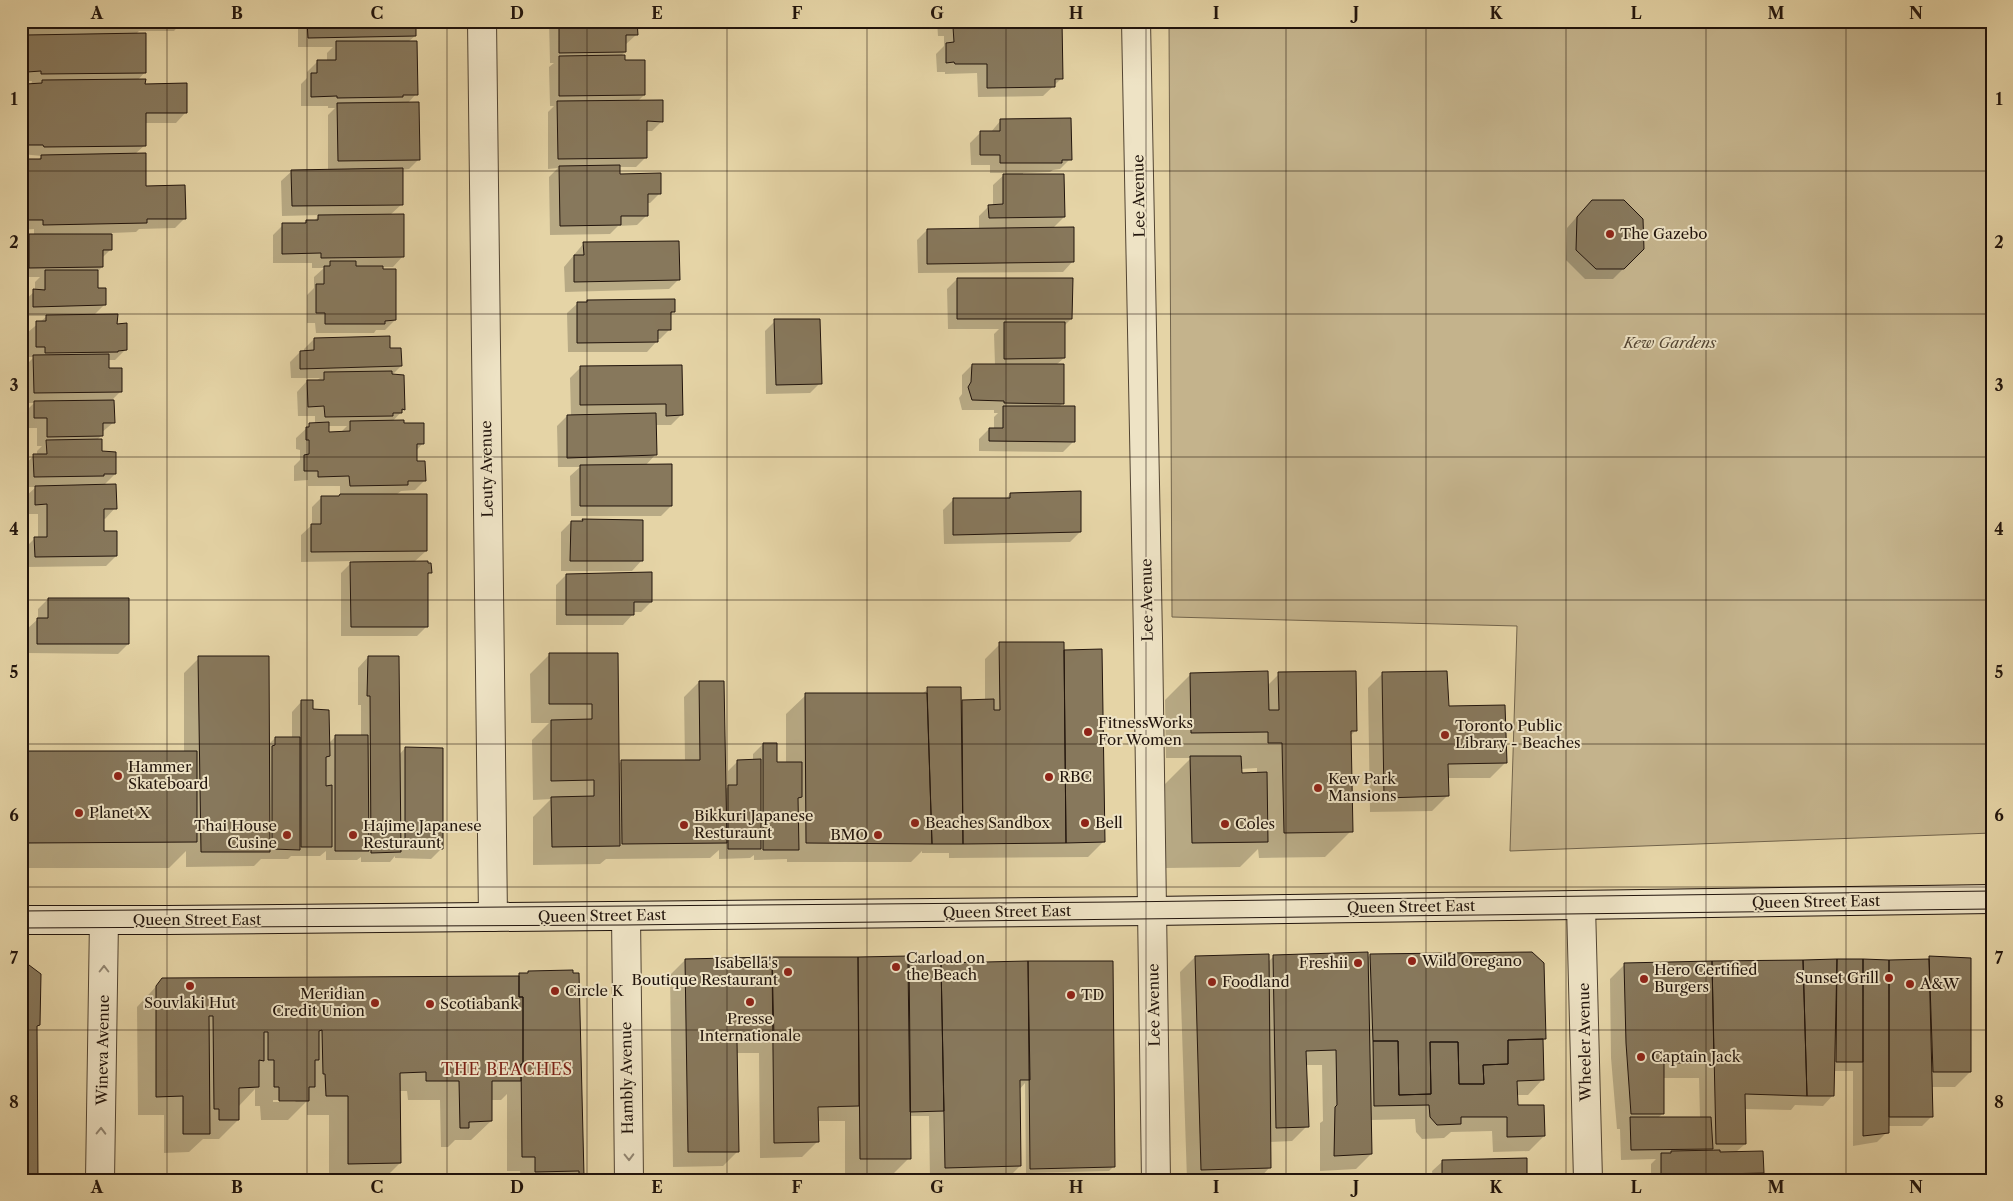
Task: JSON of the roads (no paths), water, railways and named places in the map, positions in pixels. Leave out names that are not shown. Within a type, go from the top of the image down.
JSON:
[{"type":"street","name":"Leuty Avenue","points":[[482,21],[493,917]]},
{"type":"street","name":"Lee Avenue","points":[[1136,21],[1156,1180]]},
{"type":"street","name":"Queen Street East","points":[[21,920],[1152,911],[1992,899]]},
{"type":"street","name":"Wheeler Avenue","points":[[1581,905],[1588,1180]]},
{"type":"street","name":"Hambly Avenue","points":[[626,916],[629,1180]]},
{"type":"street","name":"Wineva Avenue","points":[[100,1180],[104,920]]},
{"type":"tram line","points":[[21,911],[1117,902],[1992,891]]},
{"type":"tram line","points":[[21,928],[625,925],[1992,909]]},
{"type":"place","name":"The Gazebo","points":[[1610,234]]},
{"type":"place","name":"FitnessWorks For Women","points":[[1088,732]]},
{"type":"place","name":"Toronto Public Library - Beaches","points":[[1445,735]]},
{"type":"place","name":"Hammer Skateboard","points":[[118,776]]},
{"type":"place","name":"RBC","points":[[1049,777]]},
{"type":"place","name":"Kew Park Mansions","points":[[1318,788]]},
{"type":"place","name":"Planet X","points":[[79,813]]},
{"type":"place","name":"Beaches Sandbox","points":[[915,823]]},
{"type":"place","name":"Bell","points":[[1085,823]]},
{"type":"place","name":"Coles","points":[[1225,824]]},
{"type":"place","name":"Bikkuri Japanese Resturaunt","points":[[684,825]]},
{"type":"place","name":"Thai House Cusine","points":[[287,835]]},
{"type":"place","name":"Hajime Japanese Resturaunt","points":[[353,835]]},
{"type":"place","name":"BMO","points":[[878,835]]},
{"type":"place","name":"Wild Oregano","points":[[1412,961]]},
{"type":"place","name":"Freshii","points":[[1358,963]]},
{"type":"place","name":"Carload on the Beach","points":[[896,967]]},
{"type":"place","name":"Isabella's Boutique Restaurant","points":[[788,972]]},
{"type":"place","name":"Sunset Grill","points":[[1889,978]]},
{"type":"place","name":"Hero Certified Burgers","points":[[1644,979]]},
{"type":"place","name":"Foodland","points":[[1212,982]]},
{"type":"place","name":"A&W","points":[[1910,984]]},
{"type":"place","name":"Souvlaki Hut","points":[[190,986]]},
{"type":"place","name":"Circle K","points":[[555,991]]},
{"type":"place","name":"TD","points":[[1071,995]]},
{"type":"place","name":"Presse Internationale","points":[[750,1002]]},
{"type":"place","name":"Meridian Credit Union","points":[[375,1003]]},
{"type":"place","name":"Scotiabank","points":[[430,1004]]},
{"type":"place","name":"Captain Jack","points":[[1641,1057]]},
{"type":"district","name":"THE BEACHES","points":[[507,1069]]},
{"type":"park label","name":"Kew Gardens","points":[[1670,343]]}]
